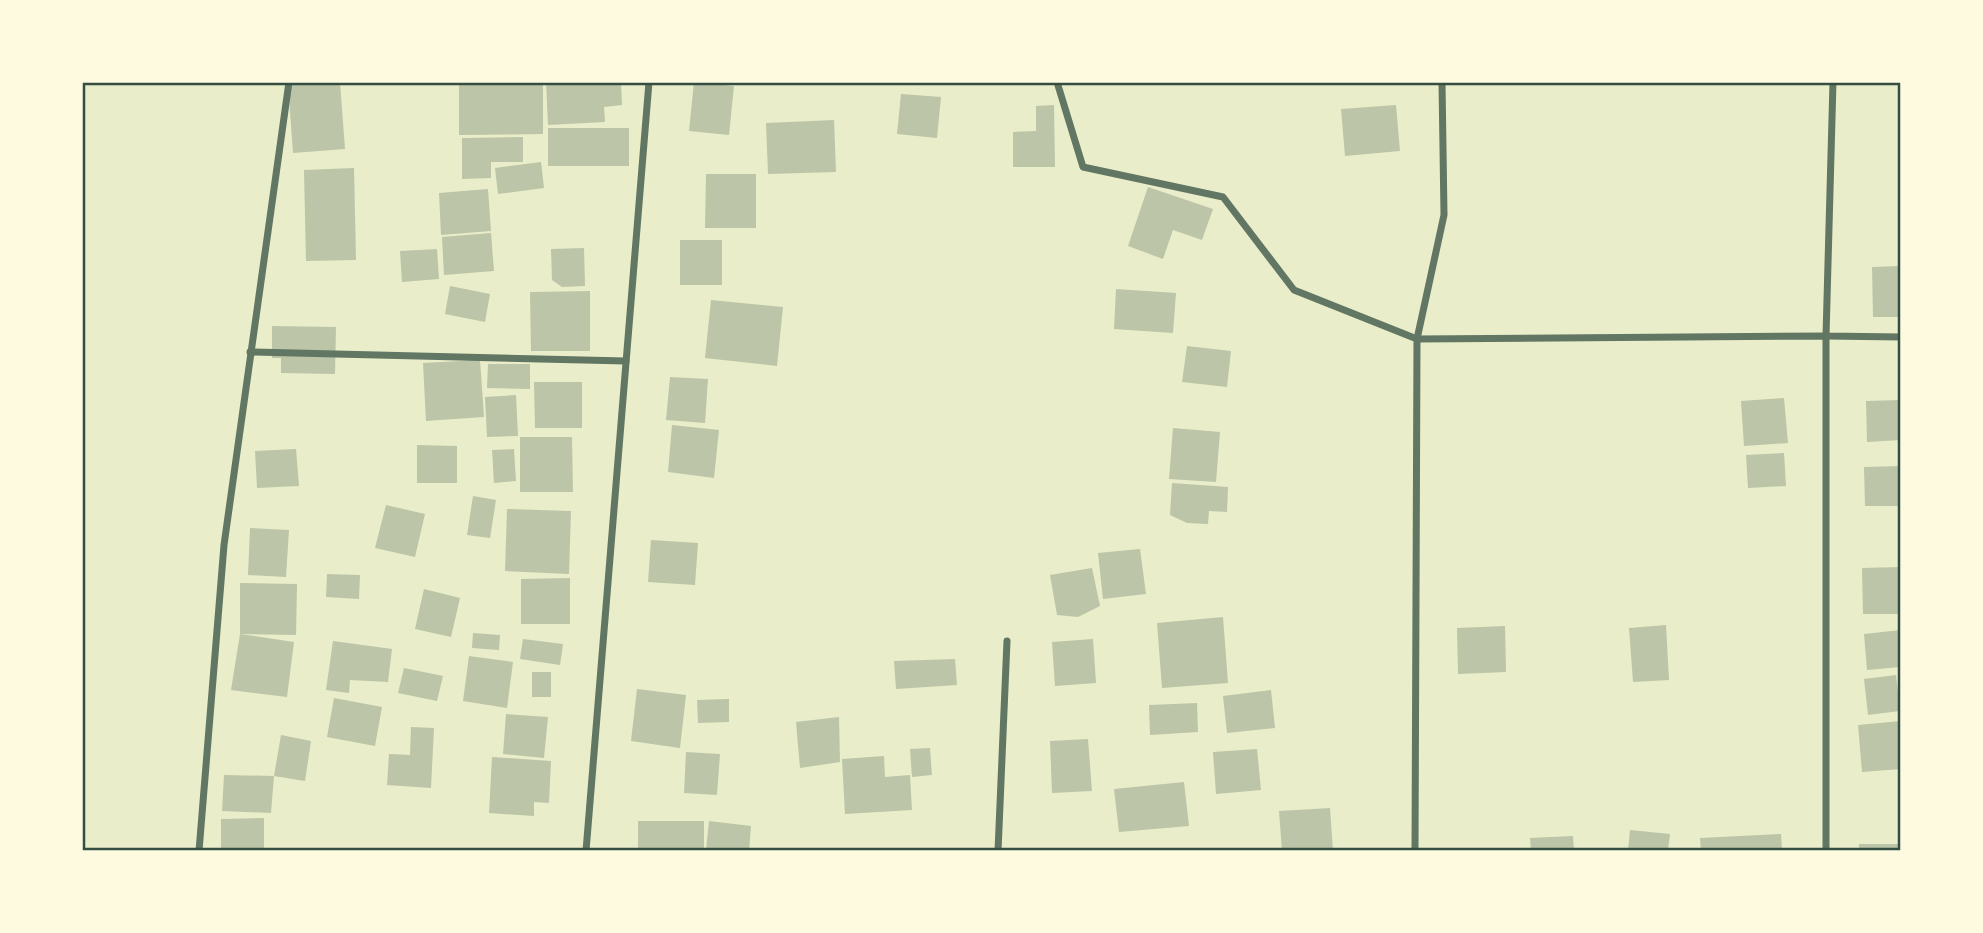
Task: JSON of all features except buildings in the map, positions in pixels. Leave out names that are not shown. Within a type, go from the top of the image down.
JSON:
[{"type":"street","points":[[199,851],[224,545],[289,82]]},
{"type":"street","points":[[586,851],[649,82]]},
{"type":"street","points":[[1056,82],[1083,167],[1223,197],[1294,290],[1417,340],[1826,335],[1901,337]]},
{"type":"street","points":[[1415,851],[1417,340],[1444,215],[1442,82]]},
{"type":"street","points":[[1826,851],[1826,335],[1833,82]]},
{"type":"street","points":[[250,352],[626,361]]},
{"type":"street","points":[[998,851],[1007,641]]}]
